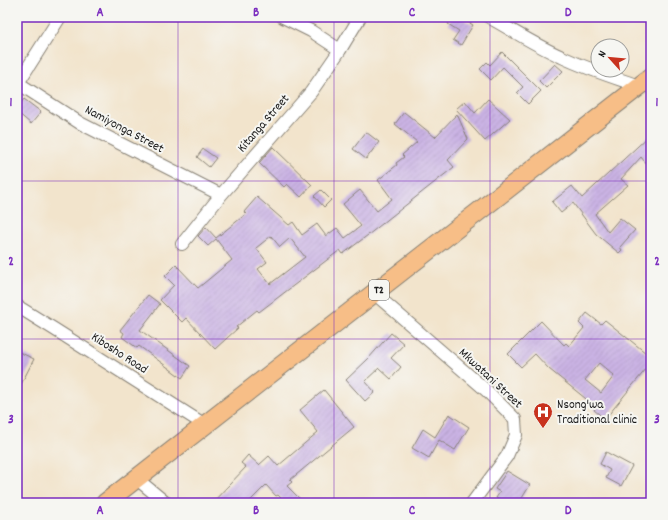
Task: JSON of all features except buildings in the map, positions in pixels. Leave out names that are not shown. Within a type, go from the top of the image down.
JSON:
[{"type":"highway","name":"T2","points":[[105,503],[375,294],[645,81]]},
{"type":"street","points":[[17,83],[60,17]]},
{"type":"street","points":[[283,17],[311,31],[340,50]]},
{"type":"street","name":"Kitanga Street","points":[[182,244],[221,195],[311,92],[340,50],[360,17]]},
{"type":"street","points":[[489,17],[562,58],[595,71],[645,81]]},
{"type":"street","name":"Namiyonga Street","points":[[17,83],[80,123],[221,195]]},
{"type":"street","name":"Mkwatani Street","points":[[375,294],[487,391],[515,419],[516,435],[507,456],[472,503]]},
{"type":"street","name":"Kibosho Road","points":[[17,306],[205,425]]},
{"type":"street","points":[[137,479],[166,503]]},
{"type":"place","name":"Nsong'wa Traditional clinic","points":[[543,429]]}]
